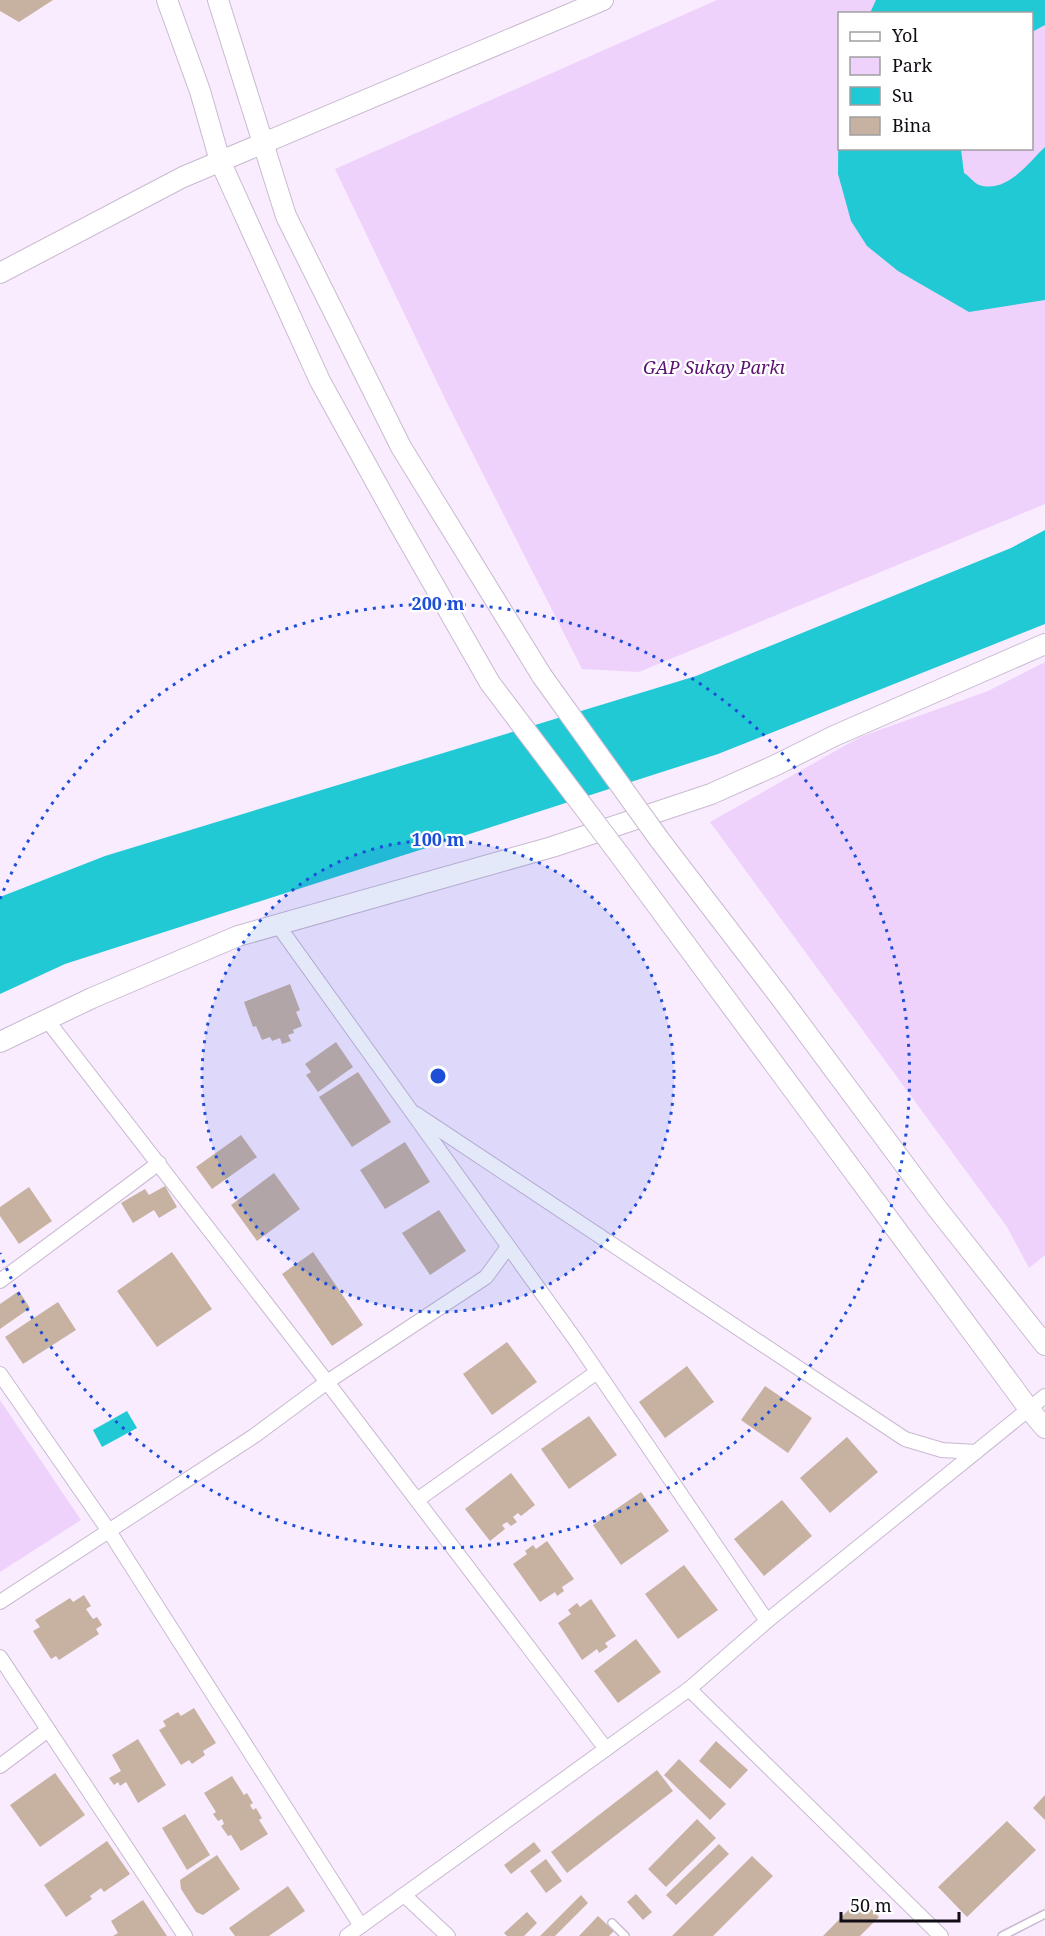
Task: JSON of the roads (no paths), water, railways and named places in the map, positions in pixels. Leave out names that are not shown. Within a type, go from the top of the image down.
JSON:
[{"type":"main road","points":[[167,0],[200,92],[220,161],[320,381],[490,683],[1045,1428]]},
{"type":"main road","points":[[218,0],[286,216],[401,447],[542,676],[659,839],[936,1207],[1045,1345]]},
{"type":"main road","points":[[0,273],[183,177],[603,0]]},
{"type":"main road","points":[[0,1042],[238,936],[552,847],[711,794],[834,736],[1045,644]]},
{"type":"street","points":[[277,924],[597,1372],[767,1621]]},
{"type":"street","points":[[47,1020],[327,1382],[606,1749]]},
{"type":"street","points":[[410,1110],[905,1439],[942,1450],[976,1452]]},
{"type":"street","points":[[0,1281],[159,1163]]},
{"type":"street","points":[[0,1602],[254,1436],[327,1382],[486,1277],[508,1247]]},
{"type":"street","points":[[417,1500],[597,1372]]},
{"type":"street","points":[[0,1374],[109,1531],[361,1926]]},
{"type":"street","points":[[347,1936],[689,1689],[767,1621],[1045,1396]]},
{"type":"street","points":[[0,1658],[185,1936]]},
{"type":"street","points":[[689,1689],[940,1936]]},
{"type":"street","points":[[0,1766],[48,1730]]},
{"type":"street","points":[[404,1895],[448,1936]]},
{"type":"lane","points":[[1002,1936],[1045,1914]]},
{"type":"lane","points":[[612,1923],[625,1936]]},
{"type":"water","points":[[876,0],[1045,0],[1045,25],[1033,31],[1033,12],[870,12]]},
{"type":"water","points":[[1045,147],[1045,300],[969,312],[898,271],[867,246],[851,221],[838,174],[838,150],[961,150],[964,173],[977,184],[989,187],[1008,181]]},
{"type":"water","points":[[1045,530],[1045,624],[718,754],[65,964],[0,994],[0,897],[105,856],[696,676],[1011,548]]},
{"type":"water","points":[[127,1411],[137,1428],[102,1447],[93,1430]]},
{"type":"park label","name":"GAP Sukay Parkı","points":[[714,368]]}]
